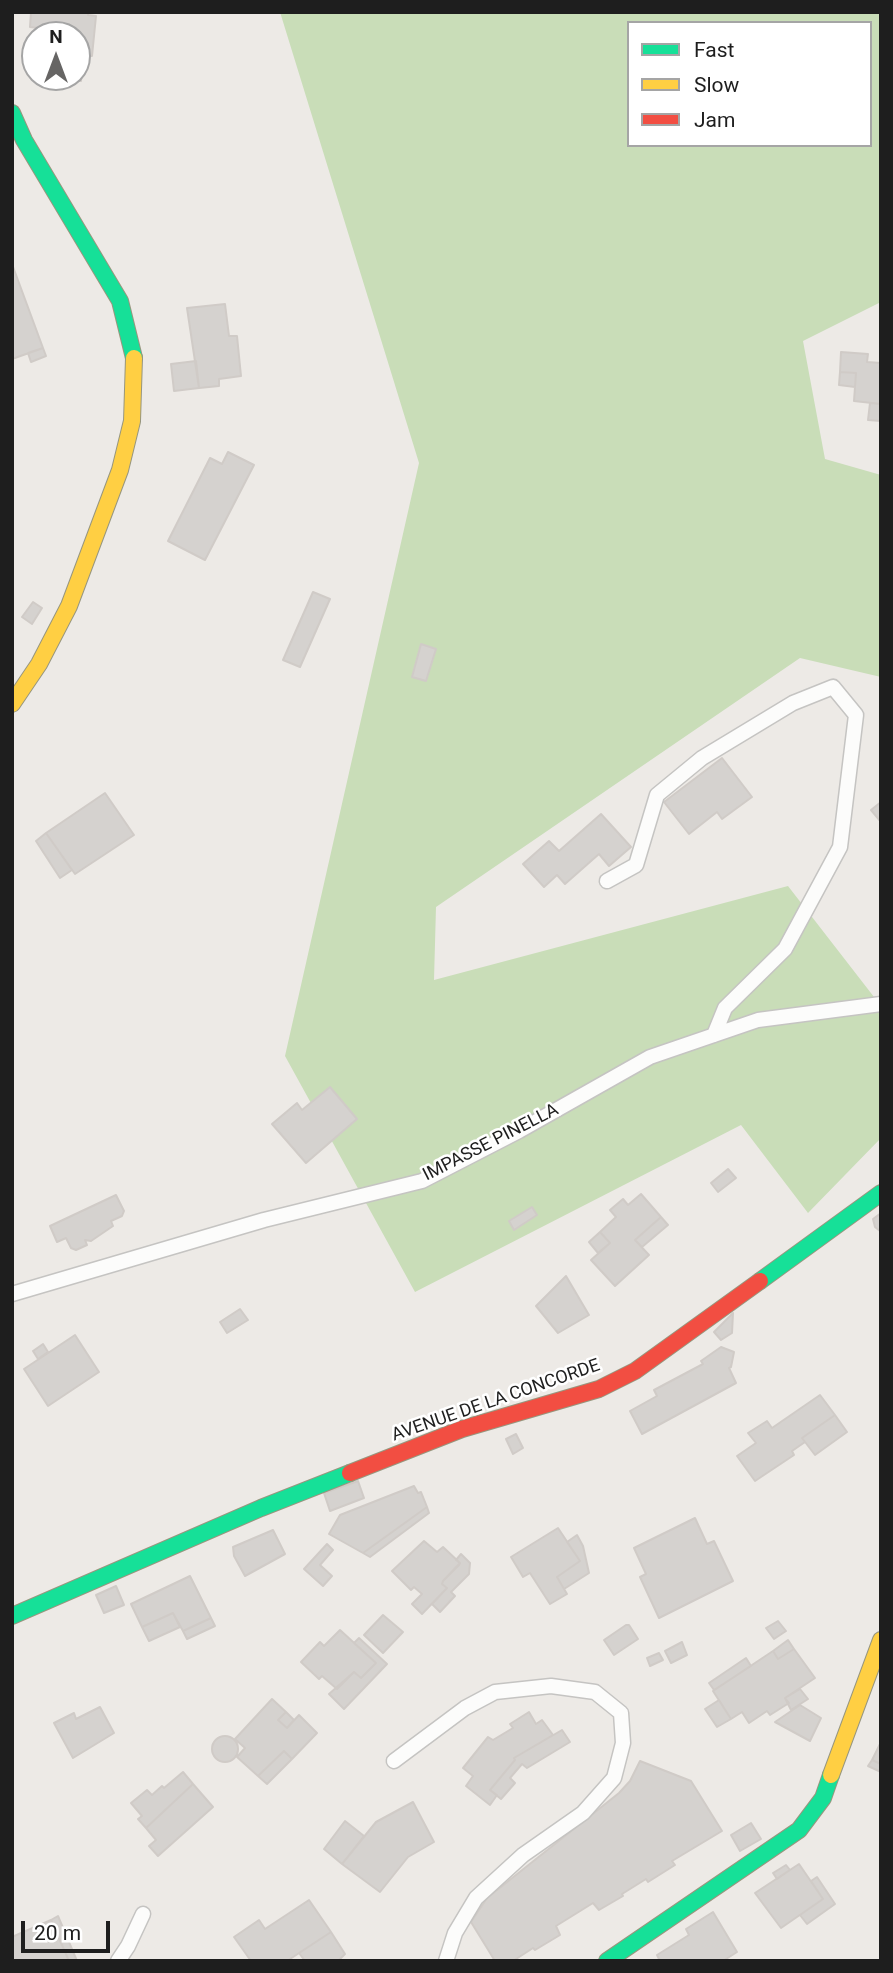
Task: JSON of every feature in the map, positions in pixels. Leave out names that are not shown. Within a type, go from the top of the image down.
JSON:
[{"type":"street","points":[[12,113],[24,140],[120,301],[134,353],[132,421],[120,470],[69,606],[40,664],[12,704]]},
{"type":"street","name":"AVENUE DE LA CONCORDE","points":[[12,1616],[261,1508],[461,1429],[599,1389],[635,1371],[881,1193]]},
{"type":"street","points":[[607,1961],[799,1830],[824,1798],[881,1640]]},
{"type":"lane","points":[[607,881],[636,865],[657,795],[702,758],[793,703],[833,687],[856,715],[840,848],[785,949],[725,1008],[714,1035]]},
{"type":"lane","name":"IMPASSE PINELLA","points":[[12,1294],[264,1220],[422,1181],[519,1132],[650,1056],[758,1020],[881,1004]]},
{"type":"lane","points":[[394,1761],[465,1708],[495,1692],[551,1686],[595,1692],[621,1713],[623,1743],[614,1778],[583,1813],[523,1855],[475,1898],[455,1933],[446,1961]]},
{"type":"lane","points":[[118,1961],[144,1914]]},
{"type":"green space","points":[[280,12],[881,12],[881,302],[803,341],[825,459],[881,475],[881,677],[800,658],[436,907],[434,980],[788,886],[881,1006],[881,1138],[808,1213],[741,1125],[415,1292],[285,1056],[419,463]]},
{"type":"building","points":[[31,12],[88,12],[88,15],[96,16],[92,56],[91,21],[30,21]]},
{"type":"building","points":[[12,264],[43,348],[12,359]]},
{"type":"building","points":[[225,304],[229,336],[237,336],[241,376],[219,379],[219,386],[199,388],[187,308]]},
{"type":"building","points":[[43,348],[46,356],[31,362],[28,353]]},
{"type":"building","points":[[841,352],[868,354],[867,362],[881,363],[881,404],[854,401],[856,373],[840,372]]},
{"type":"building","points":[[196,361],[199,388],[174,391],[171,364]]},
{"type":"building","points":[[840,372],[856,373],[855,387],[839,385]]},
{"type":"building","points":[[870,403],[881,404],[881,421],[868,420]]},
{"type":"building","points":[[228,452],[254,465],[205,560],[168,541],[210,458],[222,464]]},
{"type":"building","points":[[313,592],[330,599],[300,667],[283,660]]},
{"type":"building","points":[[33,602],[42,608],[32,624],[22,617]]},
{"type":"building","points":[[421,644],[436,649],[426,681],[412,677]]},
{"type":"building","points":[[722,758],[752,797],[722,819],[717,812],[689,834],[664,802]]},
{"type":"building","points":[[105,793],[134,835],[75,874],[46,833]]},
{"type":"building","points":[[881,802],[881,822],[871,810]]},
{"type":"building","points":[[601,814],[631,847],[609,866],[599,854],[565,884],[557,875],[544,887],[523,864],[549,841],[559,851]]},
{"type":"building","points":[[46,833],[72,870],[60,878],[36,841]]},
{"type":"building","points":[[330,1087],[357,1119],[306,1163],[272,1124],[297,1103],[302,1110]]},
{"type":"building","points":[[728,1169],[736,1178],[718,1192],[711,1183]]},
{"type":"building","points":[[641,1194],[661,1217],[635,1240],[649,1255],[615,1286],[591,1260],[610,1243],[600,1232],[616,1217],[610,1210],[623,1199],[628,1205]]},
{"type":"building","points":[[116,1195],[124,1211],[122,1216],[111,1221],[113,1226],[91,1241],[85,1240],[87,1245],[76,1250],[71,1248],[66,1238],[57,1242],[50,1226]]},
{"type":"building","points":[[532,1207],[537,1215],[514,1230],[509,1221]]},
{"type":"building","points":[[881,1213],[880,1231],[875,1227],[873,1219]]},
{"type":"building","points":[[661,1217],[668,1225],[642,1247],[635,1240]]},
{"type":"building","points":[[600,1232],[610,1243],[598,1253],[589,1242]]},
{"type":"building","points":[[566,1276],[589,1315],[558,1333],[536,1306]]},
{"type":"building","points":[[240,1309],[248,1320],[227,1333],[220,1322]]},
{"type":"building","points":[[733,1313],[732,1333],[721,1340],[714,1332]]},
{"type":"building","points":[[75,1335],[99,1372],[48,1406],[24,1369]]},
{"type":"building","points":[[43,1344],[48,1352],[38,1359],[33,1351]]},
{"type":"building","points":[[721,1347],[734,1352],[729,1368],[736,1383],[642,1434],[630,1411],[657,1396],[654,1390],[703,1364],[701,1361]]},
{"type":"building","points":[[820,1395],[835,1415],[802,1438],[805,1442],[792,1451],[794,1455],[755,1481],[737,1456],[756,1443],[748,1433],[767,1421],[772,1428]]},
{"type":"building","points":[[835,1415],[847,1432],[815,1455],[802,1438]]},
{"type":"building","points":[[516,1434],[523,1448],[513,1454],[506,1439]]},
{"type":"building","points":[[358,1481],[364,1498],[330,1511],[324,1493]]},
{"type":"building","points":[[414,1486],[418,1493],[421,1492],[427,1507],[363,1553],[329,1534],[340,1515]]},
{"type":"building","points":[[427,1507],[429,1513],[370,1557],[363,1553]]},
{"type":"building","points":[[695,1518],[707,1544],[714,1541],[733,1581],[659,1618],[640,1577],[646,1574],[634,1548]]},
{"type":"building","points":[[558,1528],[580,1561],[557,1577],[567,1594],[550,1604],[530,1573],[523,1577],[511,1557]]},
{"type":"building","points":[[273,1530],[285,1554],[245,1576],[234,1556],[233,1547]]},
{"type":"building","points":[[577,1535],[583,1546],[589,1573],[564,1589],[557,1577],[580,1561],[567,1542]]},
{"type":"building","points":[[424,1541],[437,1552],[443,1547],[460,1563],[443,1581],[442,1584],[447,1588],[422,1614],[412,1604],[422,1594],[414,1587],[411,1590],[392,1571]]},
{"type":"building","points":[[327,1544],[333,1550],[320,1565],[332,1576],[323,1586],[304,1569]]},
{"type":"building","points":[[461,1554],[470,1563],[469,1574],[451,1592],[455,1596],[440,1612],[432,1604],[447,1588],[442,1584],[443,1581],[459,1565],[456,1560]]},
{"type":"building","points":[[190,1576],[211,1618],[183,1631],[173,1613],[142,1627],[131,1604]]},
{"type":"building","points":[[116,1586],[124,1605],[104,1613],[96,1595]]},
{"type":"building","points":[[173,1613],[180,1627],[149,1641],[142,1627]]},
{"type":"building","points":[[383,1615],[403,1632],[383,1653],[364,1635]]},
{"type":"building","points":[[211,1618],[215,1626],[187,1639],[183,1631]]},
{"type":"building","points":[[778,1621],[786,1631],[774,1639],[766,1628]]},
{"type":"building","points":[[629,1625],[638,1639],[614,1655],[604,1640]]},
{"type":"building","points":[[340,1630],[376,1663],[361,1678],[354,1672],[337,1689],[322,1676],[319,1679],[301,1662],[320,1642],[324,1646]]},
{"type":"building","points":[[359,1638],[387,1664],[344,1709],[329,1694],[354,1672],[361,1678],[376,1663],[354,1643]]},
{"type":"building","points":[[788,1640],[794,1649],[778,1659],[773,1651]]},
{"type":"building","points":[[682,1642],[687,1655],[671,1663],[665,1651]]},
{"type":"building","points":[[794,1649],[815,1678],[785,1698],[789,1703],[770,1715],[767,1711],[749,1723],[742,1712],[731,1719],[713,1691],[773,1651],[778,1659]]},
{"type":"building","points":[[659,1653],[663,1660],[650,1666],[647,1658]]},
{"type":"building","points":[[746,1658],[751,1666],[714,1690],[709,1683]]},
{"type":"building","points":[[800,1689],[808,1699],[791,1710],[785,1698]]},
{"type":"building","points":[[272,1699],[286,1712],[278,1720],[287,1728],[299,1715],[317,1733],[292,1759],[284,1751],[258,1776],[237,1757],[245,1748],[235,1739]]},
{"type":"building","points":[[719,1700],[731,1719],[717,1727],[705,1709]]},
{"type":"building","points":[[800,1705],[821,1718],[810,1741],[775,1722]]},
{"type":"building","points":[[100,1707],[114,1733],[73,1758],[54,1723],[74,1713],[76,1719]]},
{"type":"building","points":[[286,1712],[294,1720],[287,1728],[278,1720]]},
{"type":"building","points":[[529,1712],[536,1724],[542,1720],[553,1735],[514,1758],[490,1790],[497,1795],[490,1805],[466,1786],[473,1776],[463,1768],[488,1737],[493,1740],[513,1728],[510,1724]]},
{"type":"building","points":[[562,1730],[570,1742],[527,1768],[522,1764],[510,1778],[515,1783],[501,1799],[490,1790],[514,1758]]},
{"type":"building","points":[[225,1736],[234,1740],[238,1749],[234,1758],[225,1762],[216,1758],[212,1749],[216,1740]]},
{"type":"building","points":[[881,1742],[881,1764],[872,1760]]},
{"type":"building","points":[[284,1751],[292,1759],[267,1784],[258,1776]]},
{"type":"building","points":[[872,1760],[881,1764],[881,1772],[868,1766]]},
{"type":"building","points":[[640,1761],[691,1781],[722,1831],[672,1861],[675,1865],[648,1882],[646,1879],[599,1910],[593,1903],[556,1926],[560,1935],[535,1950],[533,1948],[513,1961],[495,1961],[471,1922],[487,1898],[619,1793],[630,1781]]},
{"type":"building","points":[[183,1772],[193,1784],[146,1828],[138,1819],[142,1816],[131,1803],[147,1790],[152,1795],[162,1786],[164,1788]]},
{"type":"building","points":[[193,1784],[213,1807],[158,1856],[149,1846],[156,1840],[146,1828]]},
{"type":"building","points":[[413,1802],[434,1842],[408,1857],[380,1892],[342,1864],[376,1822]]},
{"type":"building","points":[[345,1821],[364,1836],[342,1864],[324,1849]]},
{"type":"building","points":[[751,1823],[761,1839],[740,1851],[731,1835]]},
{"type":"building","points":[[799,1864],[823,1899],[781,1928],[755,1893]]},
{"type":"building","points":[[786,1865],[790,1870],[777,1879],[773,1873]]},
{"type":"building","points":[[817,1877],[835,1904],[807,1924],[800,1915],[823,1899],[811,1881]]},
{"type":"building","points":[[309,1900],[331,1932],[287,1961],[251,1961],[234,1937],[259,1920],[265,1929]]},
{"type":"building","points":[[713,1912],[737,1952],[723,1961],[660,1961],[657,1955],[689,1935],[686,1929]]},
{"type":"building","points":[[58,1916],[77,1961],[69,1961],[51,1920]]},
{"type":"building","points":[[51,1920],[69,1961],[12,1961],[12,1937]]},
{"type":"building","points":[[331,1932],[345,1954],[338,1961],[305,1961],[299,1953]]},
{"type":"traffic: fast","points":[[12,113],[24,140],[120,301],[134,358]]},
{"type":"traffic: fast","points":[[760,1281],[881,1193]]},
{"type":"traffic: fast","points":[[12,1616],[261,1508],[350,1473]]},
{"type":"traffic: fast","points":[[607,1961],[799,1830],[823,1798],[831,1775]]},
{"type":"traffic: slow","points":[[12,704],[39,664],[69,606],[120,470],[132,421],[134,358]]},
{"type":"traffic: slow","points":[[831,1775],[881,1640]]},
{"type":"traffic: jam","points":[[350,1473],[462,1429],[599,1389],[635,1371],[760,1281]]}]
